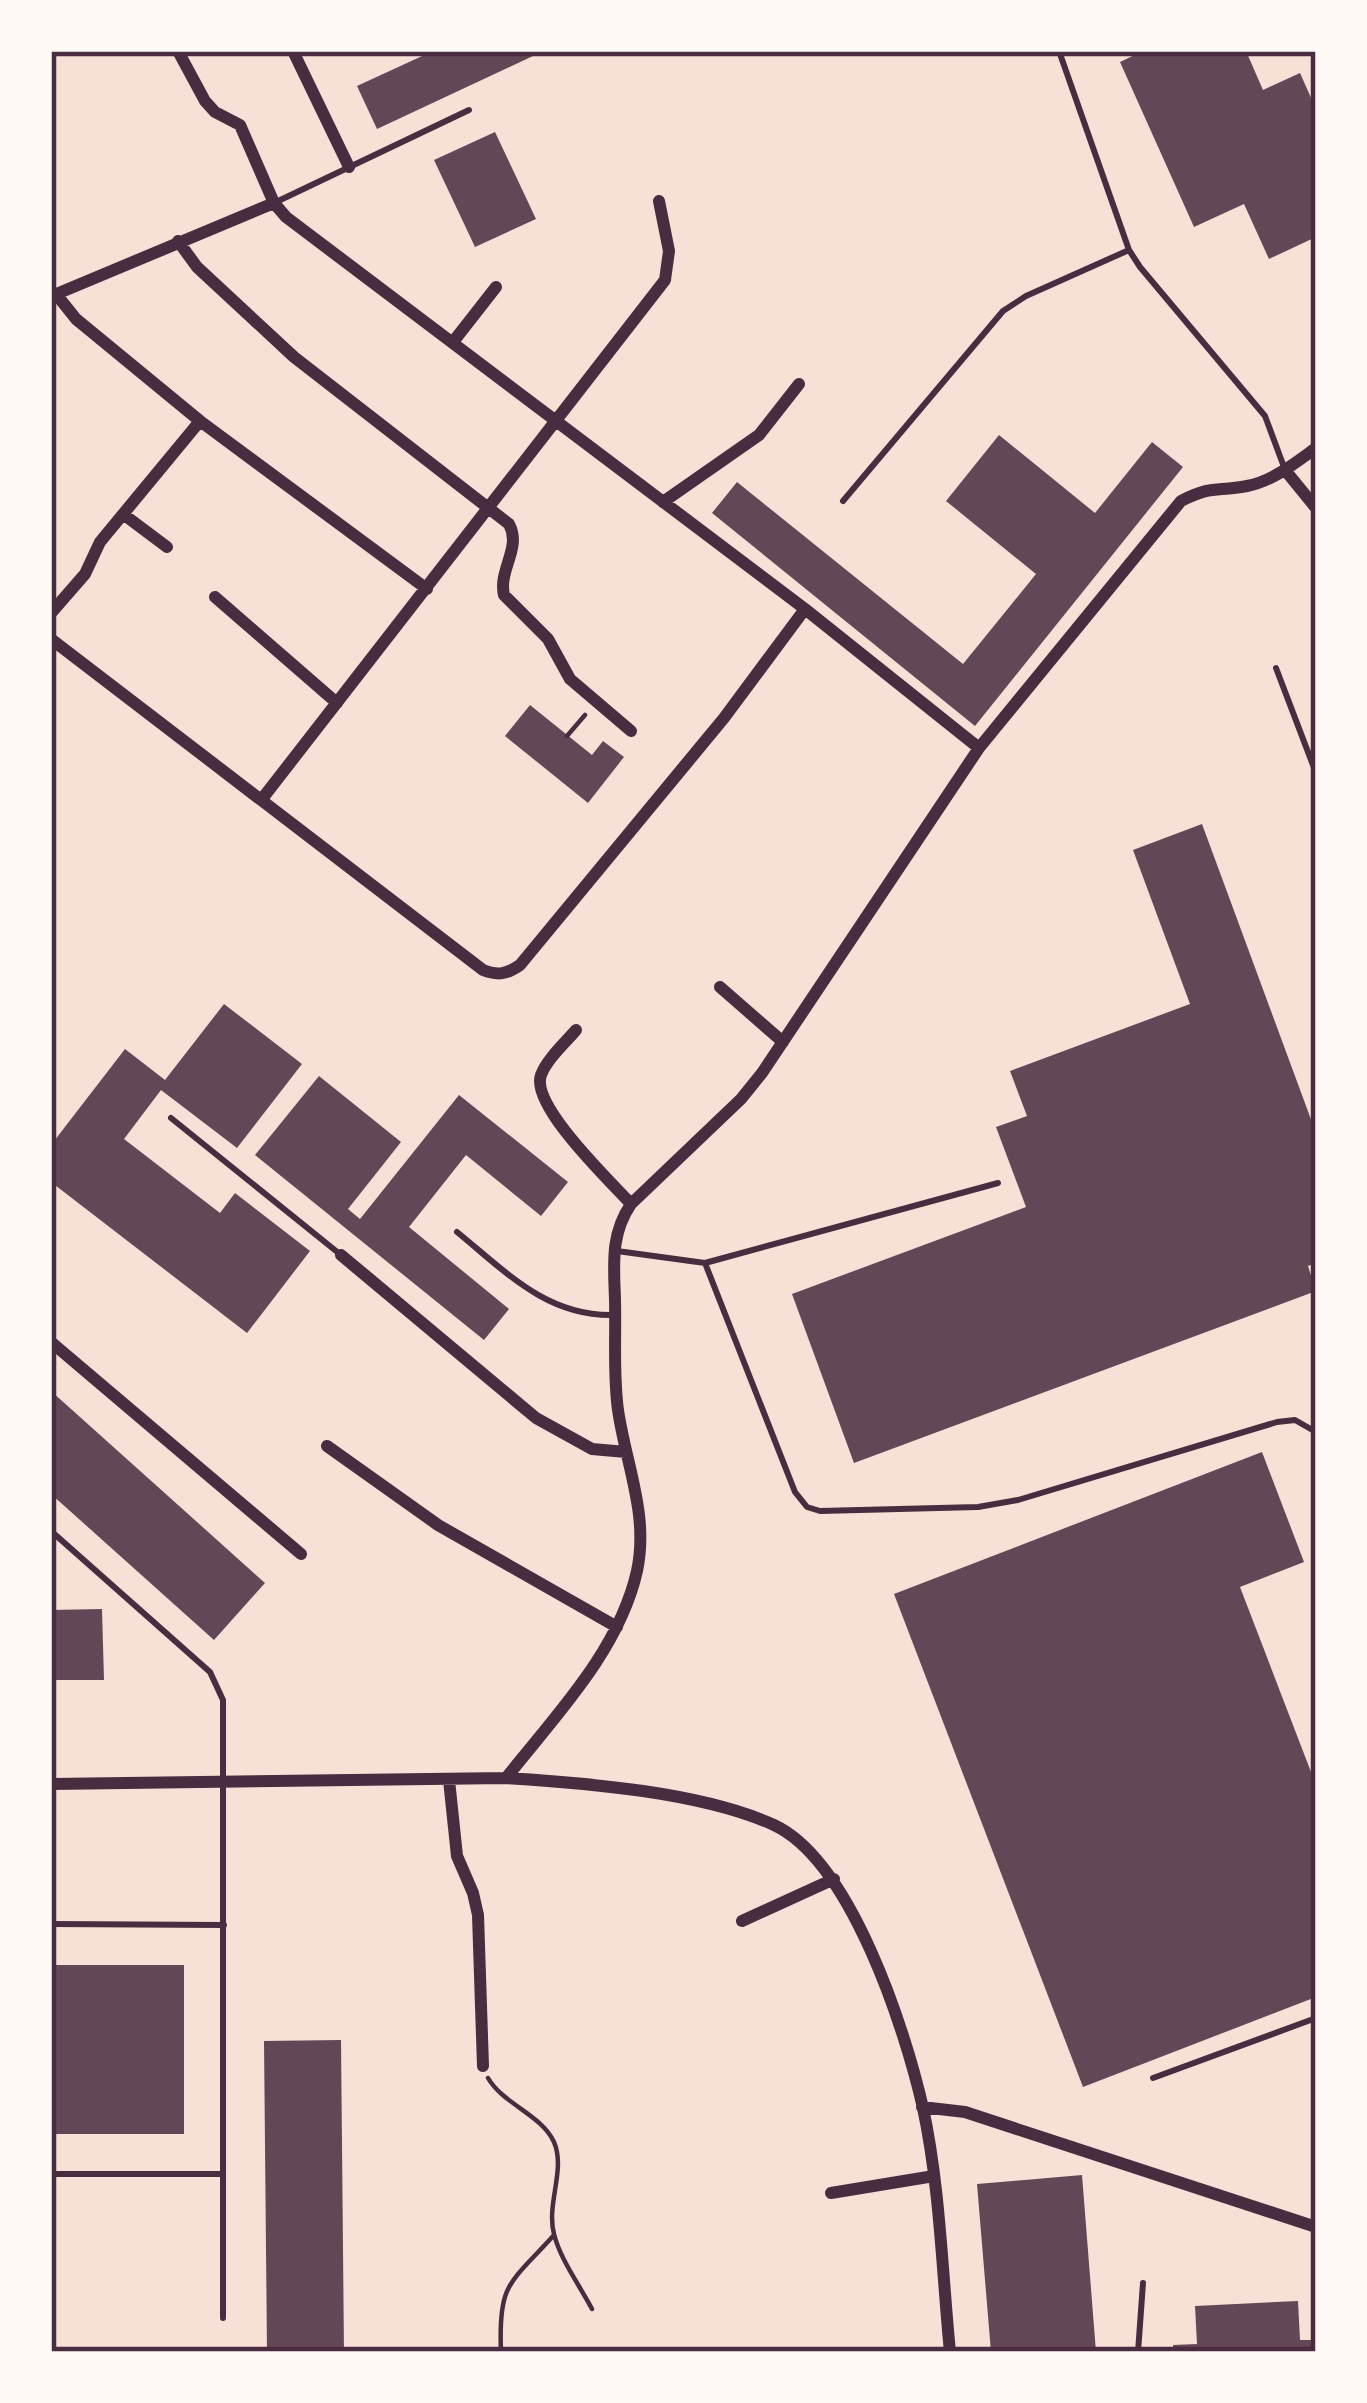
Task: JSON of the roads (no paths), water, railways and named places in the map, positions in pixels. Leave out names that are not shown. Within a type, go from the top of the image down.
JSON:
[{"type":"street","points":[[178,51],[205,101],[240,125],[274,203],[286,217],[805,609],[979,748]]},
{"type":"street","points":[[293,51],[349,167]]},
{"type":"street","points":[[262,800],[665,280],[669,251],[659,201]]},
{"type":"street","points":[[274,203],[54,296],[200,422],[427,589]]},
{"type":"street","points":[[178,242],[197,267],[294,357],[514,531],[501,586],[504,596],[548,639],[570,679],[631,731]]},
{"type":"street","points":[[453,342],[496,286]]},
{"type":"street","points":[[664,502],[759,435],[799,384]]},
{"type":"street","points":[[51,613],[86,574],[100,542],[200,422]]},
{"type":"street","points":[[506,1778],[617,1627],[629,1598],[641,1540],[641,1514],[614,1383],[613,1250],[621,1219],[740,1099],[979,748],[1180,501],[1217,486],[1245,487],[1285,470],[1316,448]]},
{"type":"street","points":[[1285,470],[1316,508]]},
{"type":"street","points":[[123,514],[166,547]]},
{"type":"street","points":[[214,598],[338,703]]},
{"type":"street","points":[[51,638],[495,975],[510,973],[651,809],[805,609]]},
{"type":"street","points":[[720,987],[783,1042]]},
{"type":"street","points":[[576,1030],[544,1070],[540,1089],[554,1118],[631,1204]]},
{"type":"street","points":[[341,1255],[536,1418],[592,1449],[626,1453]]},
{"type":"street","points":[[51,1342],[301,1555]]},
{"type":"street","points":[[327,1446],[439,1525],[617,1627]]},
{"type":"street","points":[[51,1784],[506,1778],[597,1786],[726,1808],[792,1835],[834,1879],[867,1942],[922,2107],[934,2176],[950,2352]]},
{"type":"street","points":[[449,1780],[457,1856],[478,1916],[483,2066]]},
{"type":"street","points":[[742,1921],[834,1879]]},
{"type":"street","points":[[922,2107],[965,2112],[1316,2227]]},
{"type":"street","points":[[832,2193],[934,2176]]},
{"type":"lane","points":[[1059,51],[1130,250],[1265,416],[1285,470]]},
{"type":"lane","points":[[274,203],[470,110]]},
{"type":"lane","points":[[843,501],[1003,311],[1130,250]]},
{"type":"lane","points":[[1276,668],[1316,773]]},
{"type":"lane","points":[[171,1118],[341,1255]]},
{"type":"lane","points":[[613,1250],[705,1263],[998,1183]]},
{"type":"lane","points":[[457,1232],[543,1301],[565,1310],[615,1315]]},
{"type":"lane","points":[[705,1263],[795,1492],[807,1507],[820,1511],[978,1507],[1018,1500],[1277,1422],[1295,1420],[1316,1432]]},
{"type":"lane","points":[[51,1531],[210,1672],[223,1700],[223,2318]]},
{"type":"lane","points":[[51,1924],[224,1925]]},
{"type":"lane","points":[[1154,2078],[1316,2018]]},
{"type":"lane","points":[[51,2174],[223,2174]]},
{"type":"lane","points":[[1138,2352],[1143,2283]]}]
